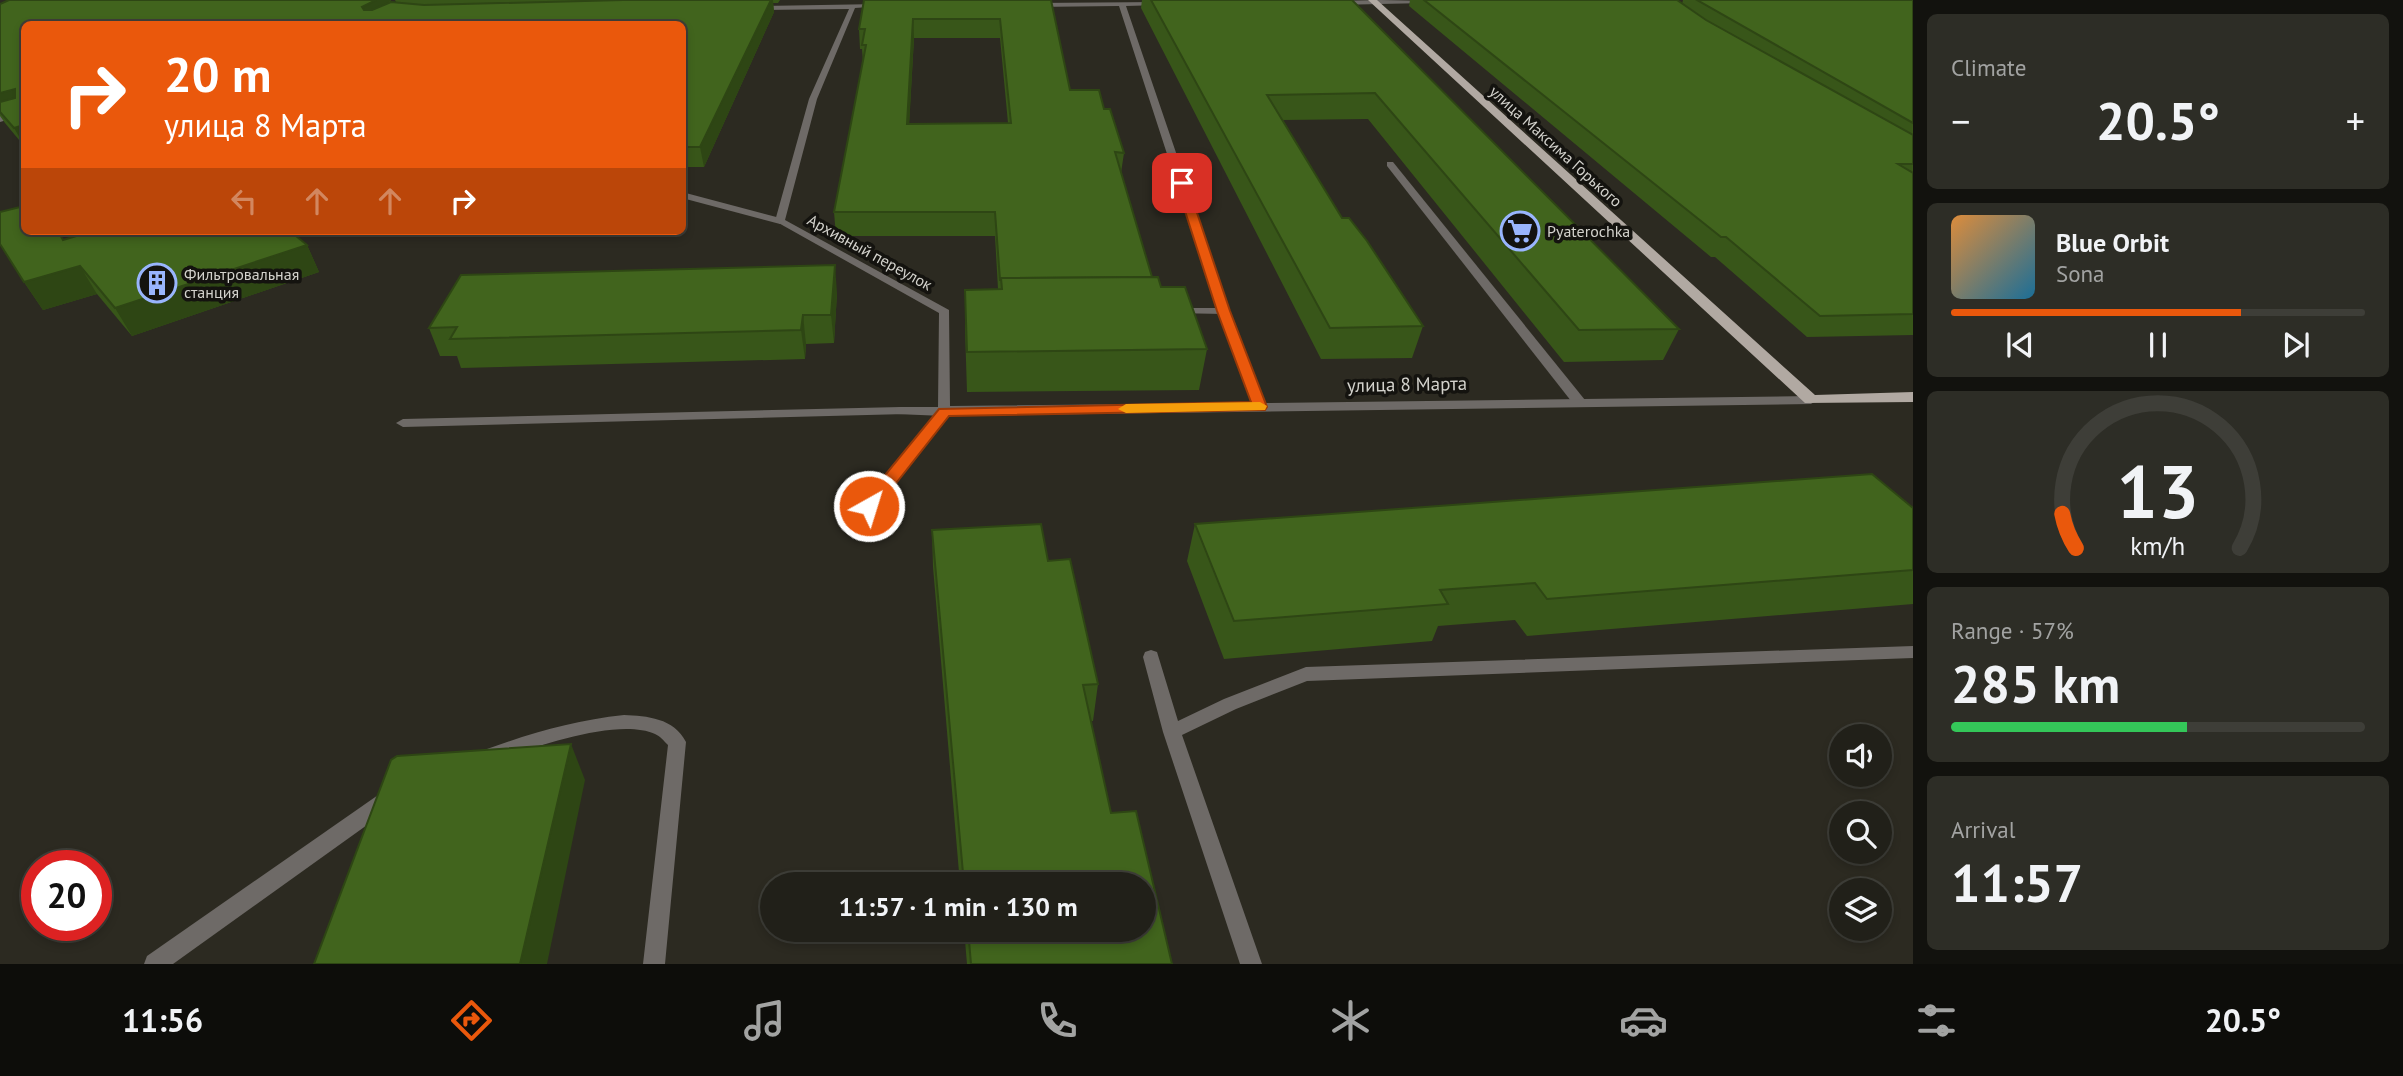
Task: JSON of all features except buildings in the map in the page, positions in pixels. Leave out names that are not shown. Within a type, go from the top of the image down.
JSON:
[{"type":"main road","name":"улица Максима Горького","points":[[1373,1],[1811,400]]},
{"type":"main road","name":"улица 8 Марта","points":[[1811,400],[1913,397]]},
{"type":"street","points":[[1322,3],[1439,1]]},
{"type":"street","points":[[1028,5],[1175,4]]},
{"type":"street","points":[[1122,5],[1224,311],[1260,407]]},
{"type":"street","name":"Архивный переулок","points":[[853,6],[813,99],[780,221],[945,312],[944,412]]},
{"type":"street","points":[[744,8],[893,6]]},
{"type":"street","points":[[0,119],[21,114]]},
{"type":"street","points":[[1390,164],[1580,403]]},
{"type":"street","points":[[686,196],[780,221]]},
{"type":"street","points":[[1169,311],[1224,311]]},
{"type":"street","name":"улица 8 Марта","points":[[403,423],[901,411],[1811,400]]},
{"type":"street","points":[[869,506],[944,412]]},
{"type":"street","points":[[1172,732],[1230,704],[1306,674],[1913,652]]},
{"type":"street","points":[[1151,657],[1172,732],[1251,964]]},
{"type":"street","points":[[471,762],[584,727],[637,723],[662,728],[677,742],[654,964]]},
{"type":"street","points":[[155,964],[401,790]]},
{"type":"slow traffic","points":[[1126,409],[1260,406]]},
{"type":"place","name":"Pyaterochka","points":[[1520,231]]},
{"type":"place","name":"Фильтровальная станция","points":[[157,283]]},
{"type":"route","points":[[869,506],[944,412],[1260,407],[1224,311],[1182,183]]}]
